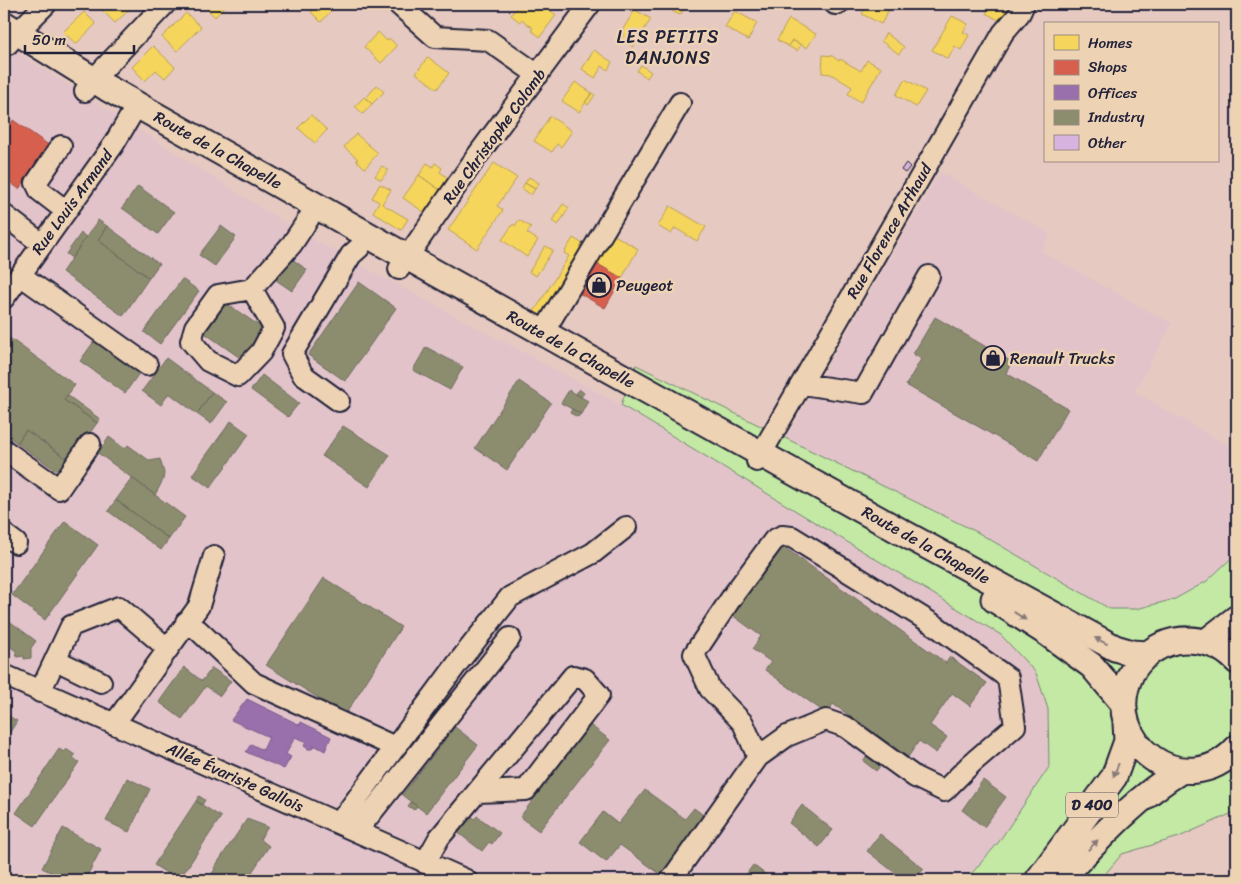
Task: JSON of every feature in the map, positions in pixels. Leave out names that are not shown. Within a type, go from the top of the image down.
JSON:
[{"type":"main road","name":"Route de la Chapelle","points":[[8,35],[89,85],[403,263],[759,457],[1094,638],[1115,648],[1132,653],[1148,654]]},
{"type":"main road","name":"Route de la Chapelle","points":[[230,165],[309,218],[360,247],[403,263],[543,333],[896,537],[1047,634],[1092,666],[1124,713],[1134,741],[1146,755],[1163,765],[1182,770]]},
{"type":"main road","points":[[1206,642],[1237,618]]},
{"type":"main road","points":[[1124,713],[1126,684],[1134,668],[1148,654],[1165,644],[1185,639],[1206,642],[1222,648],[1237,661]]},
{"type":"main road","name":"D 400","points":[[1038,880],[1114,777],[1127,741],[1124,713]]},
{"type":"main road","points":[[1210,767],[1230,756],[1237,748]]},
{"type":"main road","points":[[1182,770],[1237,766]]},
{"type":"main road","name":"D 400","points":[[1060,880],[1122,817],[1148,794],[1182,770]]},
{"type":"street","points":[[8,35],[46,4]]},
{"type":"street","points":[[89,85],[165,4]]},
{"type":"street","points":[[398,4],[435,37],[488,40],[538,75]]},
{"type":"street","name":"Rue Christophe Colomb","points":[[403,263],[477,156],[590,4]]},
{"type":"street","name":"Rue Florence Arthaud","points":[[759,457],[998,41],[1024,4]]},
{"type":"street","points":[[543,333],[680,103]]},
{"type":"street","name":"Rue Louis Armand","points":[[4,298],[114,144],[133,110]]},
{"type":"street","points":[[61,146],[36,183],[40,191],[66,211]]},
{"type":"street","points":[[4,215],[42,244]]},
{"type":"street","points":[[252,289],[274,328],[261,352],[238,376],[208,361],[190,341],[195,327],[218,295],[252,289],[292,244],[309,218]]},
{"type":"street","points":[[339,401],[303,375],[292,354],[350,256],[360,247]]},
{"type":"street","points":[[20,275],[147,365]]},
{"type":"street","points":[[802,384],[862,392],[929,276]]},
{"type":"street","points":[[4,450],[59,489],[90,444]]},
{"type":"street","points":[[348,827],[395,748],[457,664],[510,597],[593,553],[626,526]]},
{"type":"street","points":[[671,880],[758,757],[787,736],[826,720],[846,727],[916,777],[944,791],[972,763],[1015,726],[1008,678],[929,621],[792,537],[782,536],[774,540],[734,594],[694,654],[710,689],[743,723],[758,757]]},
{"type":"street","points":[[114,724],[199,606],[214,556]]},
{"type":"street","points":[[40,692],[71,626],[119,607],[167,648]]},
{"type":"street","points":[[186,622],[198,630],[254,683],[395,748]]},
{"type":"street","points":[[348,827],[510,638]]},
{"type":"street","points":[[56,660],[102,682]]},
{"type":"street","name":"Allée Évariste Gallois","points":[[4,675],[466,880]]},
{"type":"street","points":[[425,863],[439,838],[477,792],[573,676],[585,679],[598,695],[526,790],[477,792]]},
{"type":"shaded area","points":[[4,44],[299,232],[621,405],[1001,635],[1036,673],[1048,709],[1049,767],[998,843],[966,880],[4,880]]},
{"type":"shaded area","name":"Renault Trucks","points":[[940,172],[1050,234],[1040,251],[1172,324],[1134,392],[1237,451],[1237,553],[1207,581],[1175,599],[1136,609],[1110,609],[977,532],[786,438]]},
{"type":"green space","points":[[636,365],[977,532],[1110,609],[1136,609],[1175,599],[1207,581],[1237,553],[1237,811],[1179,837],[1122,854],[1100,880],[966,880],[998,843],[1049,767],[1048,709],[1036,673],[1001,635],[621,405]]},
{"type":"building: Homes","points":[[109,4],[132,4],[133,6],[115,23],[102,10]]},
{"type":"building: Homes","points":[[202,4],[227,4],[215,17]]},
{"type":"building: Homes","points":[[312,4],[337,4],[321,22],[311,12],[316,7]]},
{"type":"building: Homes","points":[[519,4],[535,4],[545,11],[547,8],[556,15],[540,37],[531,30],[533,28],[511,15]]},
{"type":"building: Homes","points":[[676,4],[686,6],[680,15],[672,11]]},
{"type":"building: Homes","points":[[869,4],[892,4],[881,24],[862,14]]},
{"type":"building: Homes","points":[[992,4],[1008,10],[1000,21],[986,13]]},
{"type":"building: Homes","points":[[635,10],[651,19],[633,47],[621,39],[624,34],[621,32]]},
{"type":"building: Homes","points":[[735,11],[757,23],[748,40],[725,27]]},
{"type":"building: Homes","points":[[84,12],[96,24],[76,44],[63,32]]},
{"type":"building: Homes","points":[[186,13],[201,27],[177,51],[162,37]]},
{"type":"building: Homes","points":[[952,16],[968,24],[963,32],[969,35],[961,50],[955,46],[948,59],[932,50]]},
{"type":"building: Homes","points":[[789,19],[816,34],[807,48],[792,40],[788,46],[777,40]]},
{"type":"building: Homes","points":[[378,32],[387,41],[389,38],[397,46],[381,63],[364,47]]},
{"type":"building: Homes","points":[[886,33],[904,47],[899,54],[881,41]]},
{"type":"building: Homes","points":[[792,40],[801,45],[797,51],[788,46]]},
{"type":"building: Homes","points":[[153,46],[175,67],[165,78],[156,70],[145,81],[132,67]]},
{"type":"building: Homes","points":[[594,50],[612,62],[608,70],[602,66],[595,78],[582,69]]},
{"type":"building: Homes","points":[[823,55],[832,56],[839,61],[840,59],[861,71],[867,60],[881,68],[861,102],[848,94],[852,87],[831,74],[822,73]]},
{"type":"building: Homes","points":[[428,57],[449,73],[437,89],[416,73]]},
{"type":"building: Homes","points":[[641,65],[651,72],[647,78],[637,71]]},
{"type":"building: Homes","points":[[905,79],[926,91],[916,107],[896,95]]},
{"type":"building: Homes","points":[[575,82],[592,93],[579,112],[562,101]]},
{"type":"building: Homes","points":[[377,85],[384,92],[372,104],[366,98]]},
{"type":"building: Homes","points":[[592,93],[595,95],[588,105],[585,102]]},
{"type":"building: Homes","points":[[364,97],[372,104],[363,114],[355,106]]},
{"type":"building: Homes","points":[[311,115],[327,130],[315,143],[298,128]]},
{"type":"building: Homes","points":[[550,116],[572,131],[561,147],[557,144],[552,152],[534,141]]},
{"type":"building: Homes","points":[[356,134],[378,153],[365,168],[344,147]]},
{"type":"building: Homes","points":[[427,163],[433,167],[435,163],[442,168],[440,172],[448,178],[440,190],[419,175]]},
{"type":"building: Homes","points":[[494,163],[517,178],[497,206],[503,210],[477,249],[448,230]]},
{"type":"building: Homes","points":[[382,166],[388,170],[381,180],[375,176]]},
{"type":"building: Homes","points":[[419,175],[440,190],[424,212],[403,198]]},
{"type":"building: Homes","points":[[529,177],[539,183],[535,189],[525,183]]},
{"type":"building: Homes","points":[[525,183],[535,189],[531,195],[522,188]]},
{"type":"building: Homes","points":[[380,184],[391,190],[382,204],[408,219],[401,230],[373,212],[379,202],[372,198]]},
{"type":"building: Homes","points":[[563,204],[569,208],[558,225],[552,221]]},
{"type":"building: Homes","points":[[670,206],[706,227],[697,241],[675,228],[671,234],[658,226]]},
{"type":"building: Homes","points":[[519,220],[531,227],[527,233],[538,240],[527,257],[502,240],[513,224],[515,226]]},
{"type":"building: Homes","points":[[611,233],[638,249],[622,278],[594,262]]},
{"type":"building: Homes","points":[[573,238],[588,247],[544,318],[534,312],[569,256],[564,253]]},
{"type":"building: Homes","points":[[545,246],[553,250],[536,276],[529,272]]},
{"type":"building: Shops","points":[[4,119],[11,124],[13,120],[50,146],[19,189],[4,178]]},
{"type":"building: Shops","name":"Peugeot","points":[[594,262],[622,278],[605,308],[577,292]]},
{"type":"building: Offices","points":[[247,699],[300,725],[301,722],[331,737],[325,751],[314,745],[312,749],[308,749],[304,746],[306,742],[295,737],[286,754],[291,757],[284,769],[246,752],[251,744],[263,750],[269,737],[231,720]]},
{"type":"building: Industry","points":[[138,186],[174,212],[158,234],[122,208]]},
{"type":"building: Industry","points":[[98,220],[107,226],[98,240],[149,278],[123,316],[62,272]]},
{"type":"building: Industry","points":[[107,226],[159,264],[149,278],[98,240]]},
{"type":"building: Industry","points":[[221,226],[236,237],[215,266],[199,255]]},
{"type":"building: Industry","points":[[81,233],[86,237],[72,258],[66,254]]},
{"type":"building: Industry","points":[[291,258],[307,270],[292,291],[276,280]]},
{"type":"building: Industry","points":[[182,279],[199,291],[160,344],[144,332]]},
{"type":"building: Industry","points":[[359,282],[396,308],[345,381],[308,355]]},
{"type":"building: Industry","points":[[220,299],[264,329],[243,360],[199,329]]},
{"type":"building: Industry","points":[[935,317],[1012,362],[1006,373],[1068,409],[1038,461],[906,385],[921,359],[913,354]]},
{"type":"building: Industry","points":[[4,334],[75,385],[64,400],[97,423],[70,461],[26,430],[17,443],[4,433]]},
{"type":"building: Industry","points":[[95,340],[140,372],[125,393],[80,361]]},
{"type":"building: Industry","points":[[426,347],[463,367],[450,390],[413,370]]},
{"type":"building: Industry","points":[[166,358],[212,392],[197,414],[169,393],[161,405],[142,391]]},
{"type":"building: Industry","points":[[262,375],[299,403],[288,417],[251,390]]},
{"type":"building: Industry","points":[[519,381],[551,403],[507,470],[475,448]]},
{"type":"building: Industry","points":[[579,389],[584,393],[581,397],[576,394]]},
{"type":"building: Industry","points":[[569,390],[588,401],[581,414],[561,403]]},
{"type":"building: Industry","points":[[212,392],[227,402],[211,424],[197,414]]},
{"type":"building: Industry","points":[[67,395],[100,419],[97,423],[64,400]]},
{"type":"building: Industry","points":[[572,409],[581,414],[578,417],[570,413]]},
{"type":"building: Industry","points":[[231,421],[249,434],[210,488],[192,475]]},
{"type":"building: Industry","points":[[343,426],[390,455],[369,487],[322,456]]},
{"type":"building: Industry","points":[[26,430],[70,461],[61,474],[17,443]]},
{"type":"building: Industry","points":[[109,437],[125,449],[128,445],[150,461],[160,459],[164,473],[163,480],[155,495],[98,453]]},
{"type":"building: Industry","points":[[132,478],[185,517],[169,539],[116,500]]},
{"type":"building: Industry","points":[[116,500],[169,539],[161,550],[108,511]]},
{"type":"building: Industry","points":[[65,521],[98,545],[45,620],[12,595]]},
{"type":"building: Industry","points":[[781,545],[946,663],[950,657],[987,683],[970,706],[952,693],[930,725],[947,737],[936,753],[919,741],[908,757],[833,704],[827,714],[765,670],[771,662],[752,649],[761,636],[732,615]]},
{"type":"building: Industry","points":[[324,578],[401,627],[345,715],[266,665]]},
{"type":"building: Industry","points":[[4,617],[36,641],[31,648],[31,658],[17,657],[16,651],[4,642]]},
{"type":"building: Industry","points":[[184,667],[202,681],[212,668],[231,681],[220,696],[206,686],[182,719],[159,702]]},
{"type":"building: Industry","points":[[4,713],[17,721],[7,737],[4,734]]},
{"type":"building: Industry","points":[[590,725],[610,740],[539,831],[520,817]]},
{"type":"building: Industry","points":[[455,727],[478,745],[426,813],[402,795]]},
{"type":"building: Industry","points":[[59,749],[64,752],[66,749],[75,755],[73,758],[79,762],[35,826],[16,813]]},
{"type":"building: Industry","points":[[868,754],[882,764],[876,771],[863,761]]},
{"type":"building: Industry","points":[[127,778],[150,789],[129,832],[106,821]]},
{"type":"building: Industry","points":[[983,780],[1006,797],[984,827],[962,810]]},
{"type":"building: Industry","points":[[645,790],[685,819],[694,808],[707,818],[663,876],[620,845],[606,862],[580,842],[603,812],[618,824]]},
{"type":"building: Industry","points":[[199,796],[205,800],[202,805],[196,801]]},
{"type":"building: Industry","points":[[196,801],[221,817],[179,880],[177,880],[154,865]]},
{"type":"building: Industry","points":[[411,802],[417,806],[414,810],[408,806]]},
{"type":"building: Industry","points":[[802,805],[833,830],[819,847],[789,823]]},
{"type":"building: Industry","points":[[470,815],[475,819],[477,816],[500,833],[492,844],[489,842],[482,851],[457,832]]},
{"type":"building: Industry","points":[[247,819],[268,827],[260,839],[269,846],[247,880],[208,880],[214,868]]},
{"type":"building: Industry","points":[[63,828],[101,849],[85,880],[67,880],[42,868]]},
{"type":"building: Industry","points":[[880,834],[924,869],[914,880],[904,880],[867,851]]},
{"type":"building: Industry","points":[[753,865],[773,880],[742,880]]},
{"type":"building: Other","points":[[906,163],[910,167],[905,173],[901,170]]},
{"type":"place","name":"Peugeot","points":[[599,285]]},
{"type":"place","name":"Renault Trucks","points":[[993,358]]},
{"type":"district","name":"LES PETITS DANJONS","points":[[668,47]]}]
